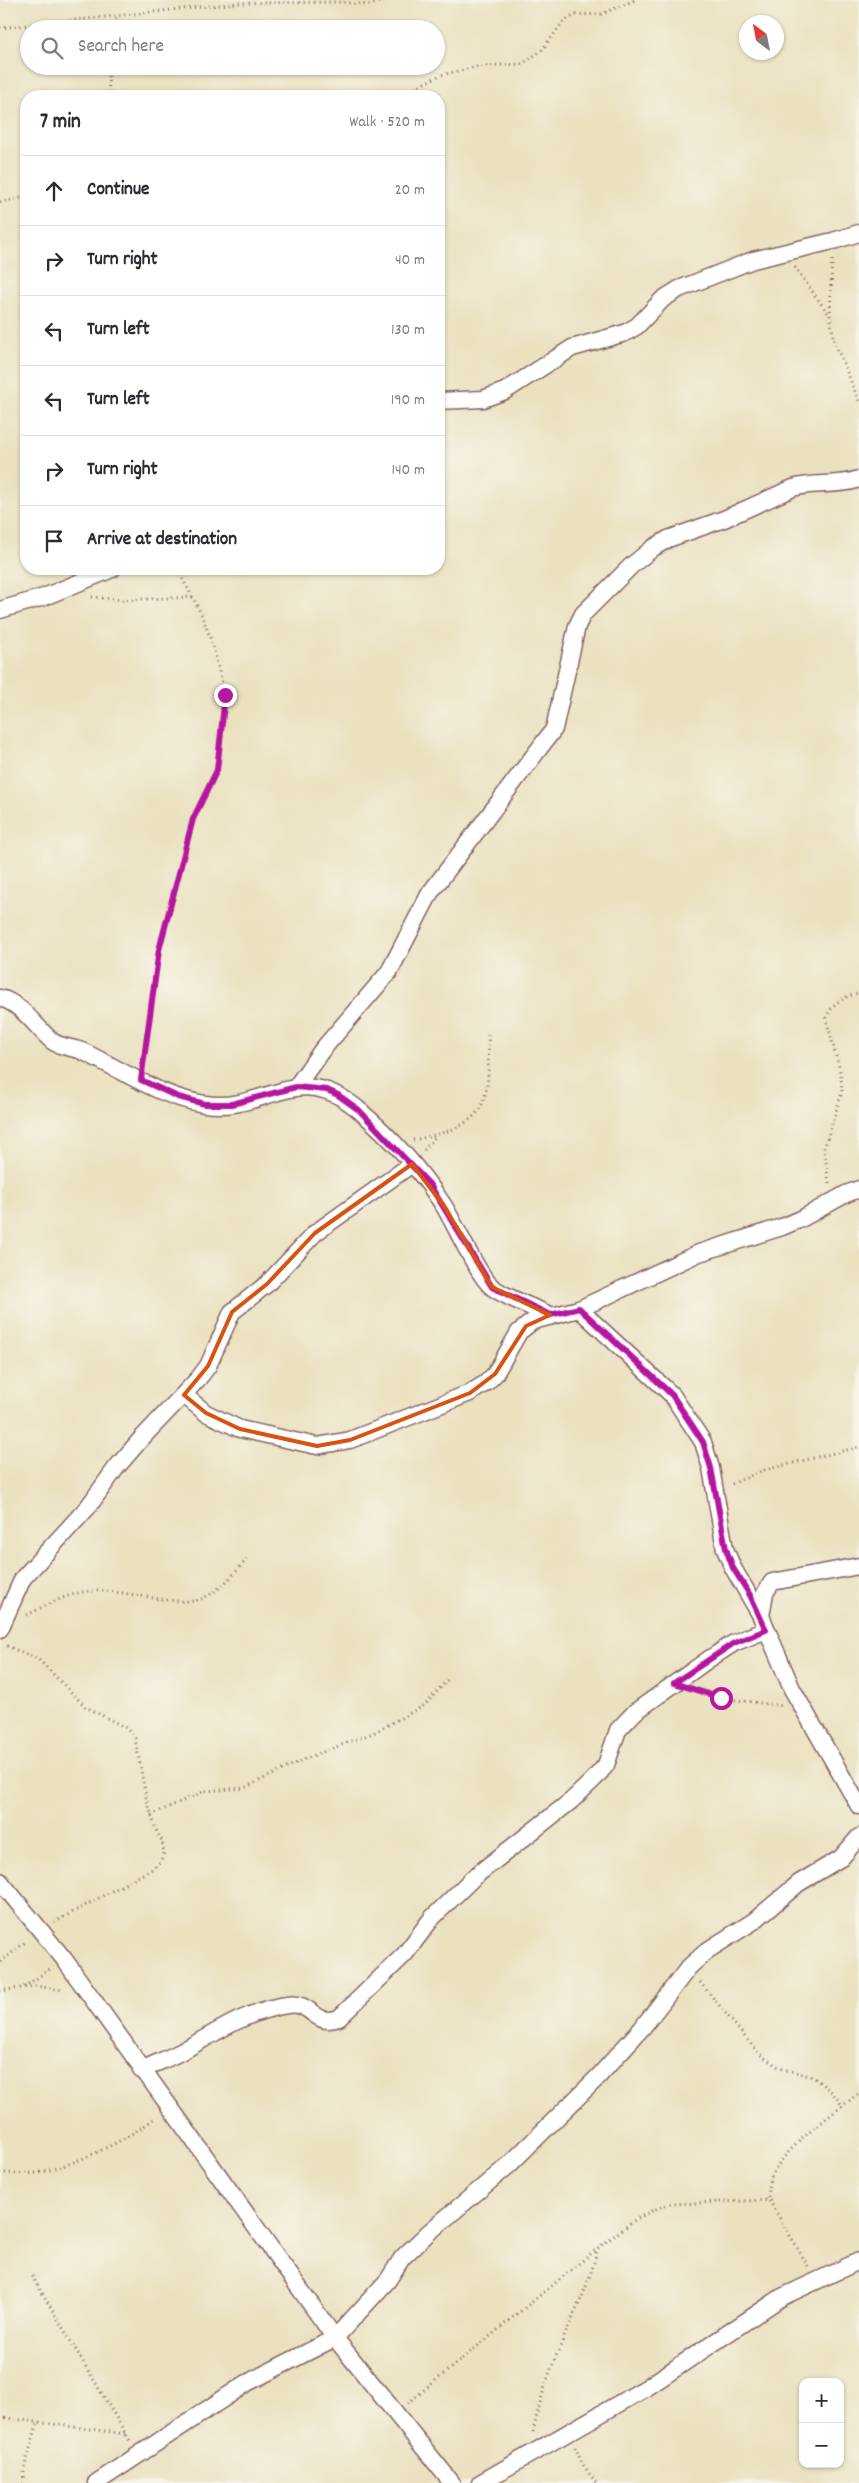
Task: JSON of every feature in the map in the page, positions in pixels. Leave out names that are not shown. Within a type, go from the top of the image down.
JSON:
[{"type":"street","points":[[445,401],[483,399],[505,391],[572,348],[631,330],[663,299],[679,289],[753,260],[787,250],[833,241],[859,232]]},
{"type":"street","points":[[296,1087],[322,1050],[389,972],[430,893],[554,729],[577,626],[583,614],[631,566],[668,539],[724,519],[793,488],[803,485],[851,482],[859,479]]},
{"type":"street","points":[[0,610],[44,596],[97,575]]},
{"type":"street","points":[[0,998],[7,1000],[18,1008],[53,1042],[83,1051],[178,1097],[205,1104],[232,1104],[296,1087],[327,1090],[338,1095],[359,1110],[412,1164],[444,1206],[492,1287],[550,1315]]},
{"type":"street","points":[[0,1629],[22,1578],[59,1541],[88,1507],[116,1468],[184,1395],[208,1366],[232,1312],[267,1284],[316,1233],[412,1164]]},
{"type":"street","points":[[184,1395],[206,1413],[240,1429],[263,1436],[317,1446],[350,1440],[478,1388],[495,1374],[514,1340],[526,1326],[550,1315],[579,1308],[691,1256],[782,1227],[859,1189]]},
{"type":"street","points":[[579,1308],[667,1390],[685,1411],[703,1442],[716,1493],[726,1549],[733,1568],[764,1623],[803,1710],[859,1806]]},
{"type":"street","points":[[764,1623],[764,1593],[772,1582],[859,1566]]},
{"type":"street","points":[[141,2070],[185,2050],[242,2018],[270,2008],[296,2004],[302,2005],[322,2020],[328,2022],[339,2018],[405,1954],[432,1918],[474,1876],[570,1801],[594,1779],[606,1765],[618,1730],[635,1712],[674,1683],[764,1623]]},
{"type":"street","points":[[96,2483],[247,2383],[335,2338],[388,2280],[402,2258],[428,2233],[509,2165],[597,2078],[642,2028],[689,1967],[708,1950],[754,1921],[799,1883],[841,1858],[859,1837]]},
{"type":"street","points":[[0,1881],[42,1929],[141,2070],[335,2338],[452,2483]]},
{"type":"street","points":[[480,2483],[646,2388],[782,2297],[859,2261]]},
{"type":"path","points":[[78,20],[238,3],[341,2],[370,5],[385,0]]},
{"type":"path","points":[[445,74],[480,66],[522,64],[541,51],[564,21],[576,15],[602,14],[635,0]]},
{"type":"path","points":[[116,20],[117,16]]},
{"type":"path","points":[[0,28],[20,26]]},
{"type":"path","points":[[108,75],[109,90]]},
{"type":"path","points":[[414,90],[418,86],[441,75]]},
{"type":"path","points":[[0,202],[20,198]]},
{"type":"path","points":[[833,241],[830,315],[834,342],[859,401]]},
{"type":"path","points":[[787,250],[800,274],[830,315]]},
{"type":"path","points":[[141,1080],[159,950],[193,819],[217,770],[225,695],[211,639],[193,597],[180,575]]},
{"type":"path","points":[[89,597],[122,600],[193,597]]},
{"type":"path","points":[[834,1202],[824,1159],[824,1149],[842,1092],[826,1018],[836,1002],[846,996],[859,992]]},
{"type":"path","points":[[393,1144],[452,1130],[468,1123],[480,1110],[485,1098],[489,1078],[488,1034]]},
{"type":"path","points":[[716,1493],[764,1470],[859,1447]]},
{"type":"path","points":[[20,1618],[73,1594],[92,1591],[147,1595],[177,1601],[199,1600],[216,1591],[247,1559]]},
{"type":"path","points":[[0,1644],[25,1652],[38,1659],[86,1707],[131,1732],[138,1748],[151,1815],[162,1841],[164,1852],[160,1862],[138,1878],[42,1929],[0,1962]]},
{"type":"path","points":[[151,1815],[205,1791],[244,1788],[307,1758],[373,1733],[425,1705],[447,1680]]},
{"type":"path","points":[[674,1683],[721,1698],[803,1710]]},
{"type":"path","points":[[24,1987],[54,1966]]},
{"type":"path","points":[[689,1967],[714,2002],[759,2054],[780,2068],[813,2077],[832,2092],[843,2106]]},
{"type":"path","points":[[0,1991],[48,1986],[88,1994]]},
{"type":"path","points":[[816,2280],[770,2200],[767,2192],[769,2180],[780,2162],[806,2136],[859,2093]]},
{"type":"path","points":[[0,2172],[45,2172],[83,2158],[150,2122],[169,2107]]},
{"type":"path","points":[[396,2413],[635,2220],[653,2210],[670,2204],[770,2200]]},
{"type":"path","points":[[529,2455],[541,2400],[560,2347],[588,2285],[598,2248]]},
{"type":"path","points":[[32,2276],[138,2454]]},
{"type":"path","points":[[0,2417],[126,2434]]},
{"type":"path","points":[[24,2483],[24,2469],[38,2422]]},
{"type":"path","points":[[570,2432],[582,2463],[596,2483]]},
{"type":"highlighted area","points":[[412,1164],[444,1206],[492,1287],[550,1315],[526,1326],[495,1374],[470,1393],[350,1440],[317,1446],[240,1429],[206,1413],[184,1395],[208,1366],[232,1312],[267,1284],[315,1233]]},
{"type":"route","points":[[225,695],[217,770],[193,819],[159,950],[141,1080],[178,1097],[205,1104],[232,1104],[296,1087],[327,1090],[338,1095],[359,1110],[430,1185],[492,1287],[550,1315],[579,1308],[672,1395],[685,1411],[703,1442],[711,1468],[726,1549],[733,1568],[750,1595],[766,1630],[734,1643],[674,1683],[721,1698]]}]
